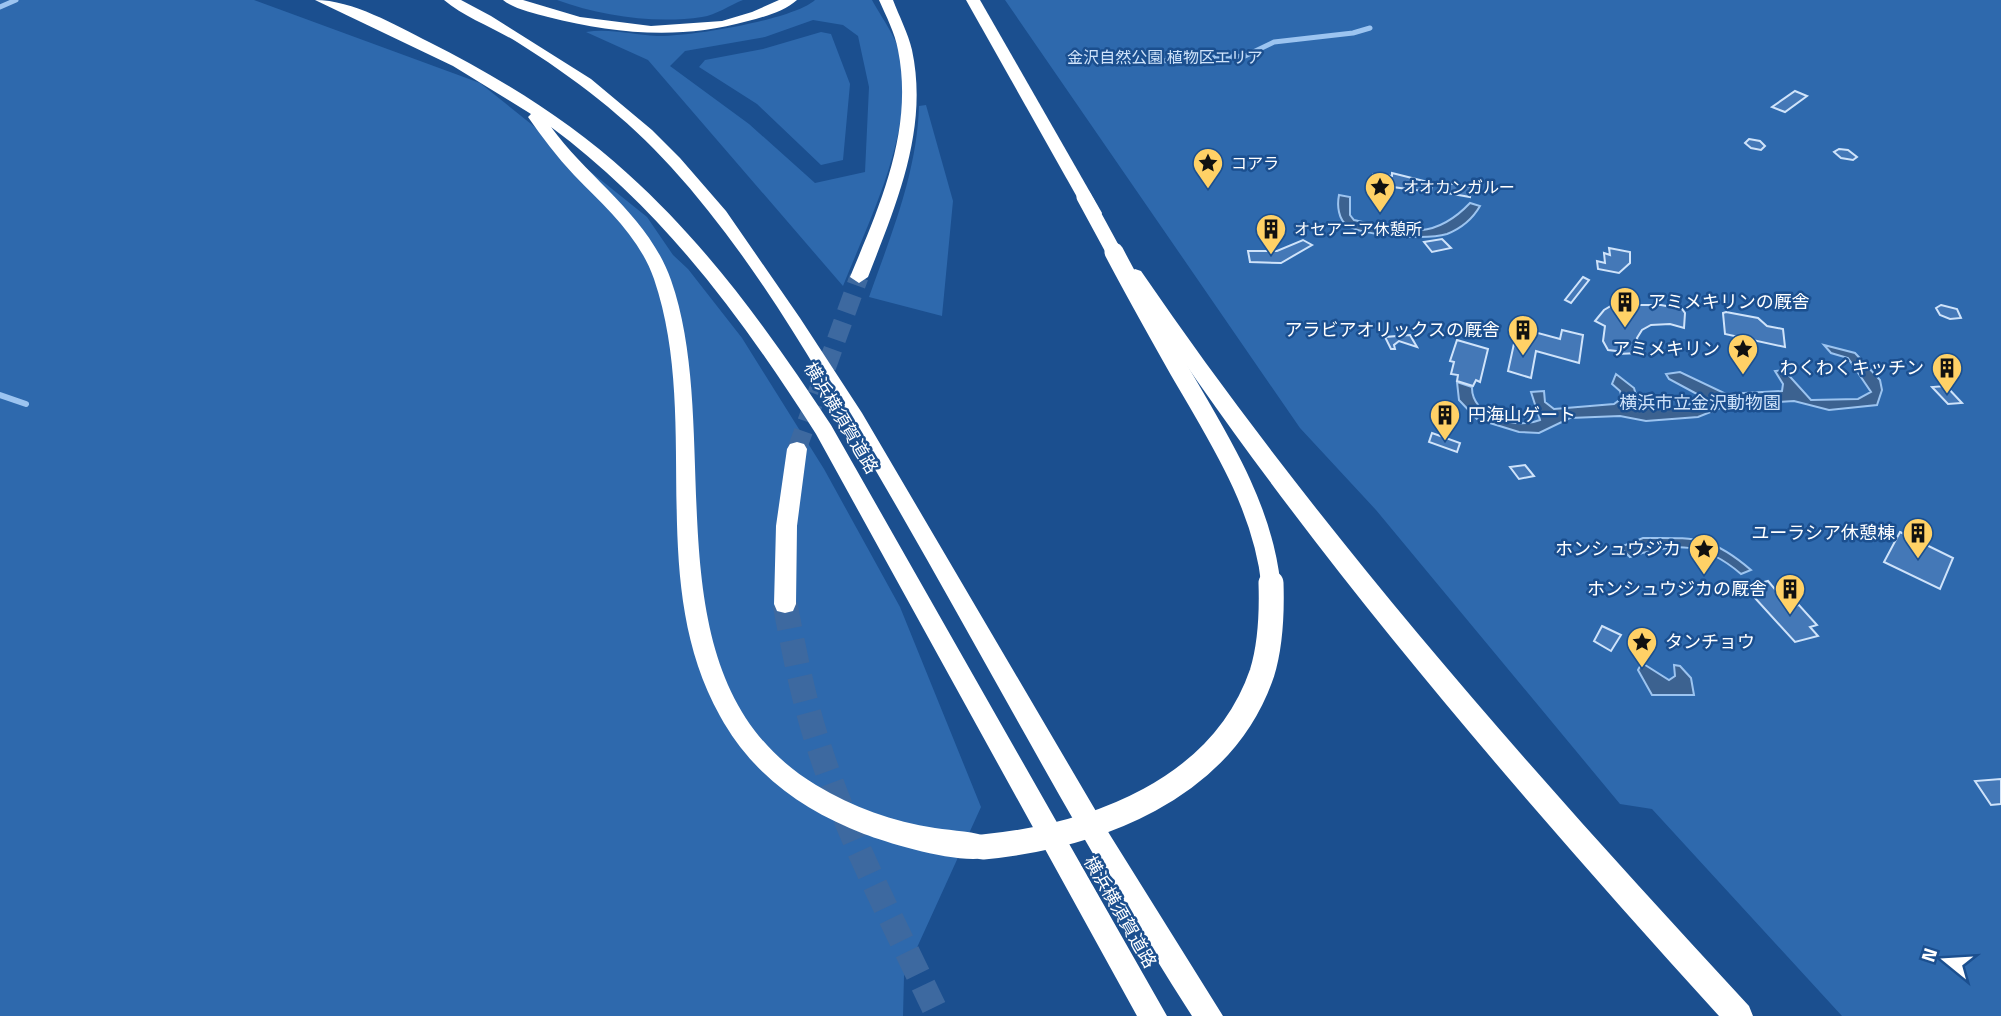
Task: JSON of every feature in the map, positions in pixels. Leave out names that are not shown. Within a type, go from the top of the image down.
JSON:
[{"type":"highway","name":"横浜横須賀道路","points":[[322,0],[420,42],[520,98],[567,131],[658,210],[723,285],[771,348],[824,430],[1153,1016]]},
{"type":"highway","name":"横浜横須賀道路","points":[[451,0],[525,40],[608,100],[684,173],[723,220],[807,341],[880,459],[1116,868],[1209,1016]]},
{"type":"highway","points":[[510,0],[571,20],[628,29],[673,29],[733,22],[790,0]]},
{"type":"highway","points":[[859,277],[896,182],[910,113],[904,49],[887,0]]},
{"type":"highway","points":[[520,98],[568,159],[630,220],[645,241],[664,282],[677,341],[681,379],[691,590],[701,640],[715,687],[750,745],[795,788],[826,806],[913,839],[983,847],[1026,844],[1078,832],[1140,806],[1198,765],[1238,722],[1261,675],[1272,637],[1274,606],[1270,566],[1262,530],[1251,503],[1216,435],[973,0]]},
{"type":"highway","points":[[1084,197],[1196,368],[1324,538],[1473,717],[1739,1016]]},
{"type":"highway","points":[[785,604],[783,550],[788,498],[797,449]]},
{"type":"green space","points":[[0,0],[254,0],[480,83],[647,217],[673,255],[688,269],[742,338],[824,469],[900,607],[981,807],[904,976],[903,1016],[0,1016]]},
{"type":"green space","points":[[557,0],[743,0],[707,16],[666,20],[610,14]]},
{"type":"green space","points":[[815,0],[872,0],[893,36],[901,58],[901,116],[895,145],[877,204],[843,286],[648,60],[586,32],[613,31],[657,36],[692,34],[764,20],[803,7]],"holes":[[[813,20],[843,25],[858,36],[869,87],[865,172],[815,183],[749,124],[670,66],[685,51],[765,37]]]},
{"type":"green space","name":"横浜市立金沢動物園","points":[[1005,0],[2001,0],[2001,1016],[1842,1016],[1652,809],[1620,804],[1376,510],[1300,428]]},
{"type":"green space","points":[[821,32],[831,34],[850,84],[843,160],[821,165],[757,104],[699,67],[705,60],[763,49]]},
{"type":"green space","points":[[926,105],[953,201],[942,316],[869,297],[908,180],[919,106]]},
{"type":"shaded area","points":[[1339,195],[1350,197],[1350,215],[1354,220],[1402,230],[1429,229],[1456,216],[1470,203],[1480,206],[1466,223],[1447,234],[1426,237],[1397,236],[1348,226],[1339,212]]},
{"type":"shaded area","points":[[1824,345],[1855,353],[1880,380],[1882,390],[1877,405],[1829,410],[1794,401],[1728,405],[1698,417],[1646,421],[1620,416],[1570,418],[1539,433],[1519,432],[1477,419],[1459,400],[1457,382],[1472,387],[1479,406],[1487,413],[1508,422],[1530,423],[1540,420],[1531,392],[1544,391],[1545,402],[1554,409],[1614,404],[1622,398],[1620,391],[1612,384],[1616,374],[1634,388],[1639,405],[1653,409],[1677,408],[1699,400],[1697,394],[1669,379],[1666,374],[1680,372],[1726,394],[1782,391],[1783,384],[1775,371],[1784,370],[1811,400],[1858,399],[1871,392],[1848,358],[1831,353]]},
{"type":"shaded area","points":[[1643,538],[1689,539],[1713,544],[1751,570],[1741,574],[1714,556],[1688,548],[1661,549],[1630,557],[1620,547]]},
{"type":"shaded area","points":[[1642,663],[1669,680],[1675,676],[1674,665],[1680,666],[1691,678],[1694,695],[1652,695],[1638,670]]},
{"type":"building","points":[[1795,91],[1807,96],[1785,112],[1772,107]]},
{"type":"building","points":[[1749,139],[1760,141],[1765,146],[1761,150],[1751,148],[1745,143]]},
{"type":"building","points":[[1839,149],[1848,150],[1857,157],[1853,160],[1841,158],[1834,152]]},
{"type":"building","points":[[1392,173],[1432,183],[1431,192],[1392,187],[1392,191],[1383,189],[1384,185],[1371,183],[1373,174],[1392,176]]},
{"type":"building","points":[[1442,182],[1471,187],[1470,197],[1441,192]]},
{"type":"building","points":[[1442,239],[1451,248],[1432,252],[1424,242]]},
{"type":"building","name":"オセアニア休憩所","points":[[1303,240],[1312,245],[1281,263],[1250,262],[1248,251],[1277,251]]},
{"type":"building","points":[[1609,248],[1630,252],[1630,263],[1619,273],[1598,269],[1597,261],[1605,263],[1604,253],[1610,255]]},
{"type":"building","points":[[1583,277],[1589,280],[1571,303],[1565,300]]},
{"type":"building","name":"アミメキリンの厩舎","points":[[1616,303],[1625,309],[1640,305],[1661,305],[1682,309],[1685,313],[1684,328],[1670,324],[1651,325],[1642,330],[1637,338],[1640,353],[1617,354],[1616,351],[1608,350],[1603,341],[1605,326],[1595,321],[1604,310]]},
{"type":"building","points":[[1941,305],[1957,309],[1961,318],[1950,319],[1940,315],[1936,308]]},
{"type":"building","points":[[1723,313],[1758,318],[1767,326],[1783,329],[1785,347],[1725,334]]},
{"type":"building","name":"アラビアオリックスの厩舎","points":[[1523,329],[1560,339],[1562,330],[1583,335],[1579,363],[1536,351],[1531,378],[1508,371],[1517,330]]},
{"type":"building","points":[[1410,335],[1417,347],[1399,341],[1394,345],[1395,349],[1391,349],[1385,337]]},
{"type":"building","points":[[1457,340],[1488,349],[1480,382],[1476,380],[1473,386],[1457,381],[1458,375],[1451,374],[1454,362],[1450,361]]},
{"type":"building","name":"わくわくキッチン","points":[[1946,386],[1962,403],[1948,404],[1932,387]]},
{"type":"building","name":"円海山ゲート","points":[[1432,433],[1460,443],[1457,452],[1429,442]]},
{"type":"building","points":[[1525,465],[1534,476],[1519,479],[1510,467]]},
{"type":"building","name":"ユーラシア休憩棟","points":[[1900,532],[1953,558],[1940,589],[1884,562]]},
{"type":"building","name":"ホンシュウジカの厩舎","points":[[1768,581],[1790,607],[1799,605],[1817,625],[1810,627],[1818,636],[1795,642],[1745,587]]},
{"type":"building","points":[[1602,626],[1621,635],[1611,651],[1594,641]]},
{"type":"building","points":[[2001,779],[2001,804],[1991,805],[1975,781]]},
{"type":"waterway","points":[[0,7],[16,0]]},
{"type":"waterway","points":[[1142,62],[1245,56],[1274,42],[1353,33],[1370,28]]},
{"type":"waterway","points":[[0,395],[26,404]]},
{"type":"tunnel","points":[[797,449],[859,277]]},
{"type":"tunnel","points":[[785,604],[808,709],[830,779],[874,882],[938,1016]]},
{"type":"place","name":"コアラ","points":[[1208,190]]},
{"type":"place","name":"オオカンガルー","points":[[1380,214]]},
{"type":"place","name":"オセアニア休憩所","points":[[1271,256]]},
{"type":"place","name":"アミメキリンの厩舎","points":[[1625,329]]},
{"type":"place","name":"アラビアオリックスの厩舎","points":[[1523,357]]},
{"type":"place","name":"アミメキリン","points":[[1743,376]]},
{"type":"place","name":"わくわくキッチン","points":[[1947,395]]},
{"type":"place","name":"円海山ゲート","points":[[1445,442]]},
{"type":"place","name":"ユーラシア休憩棟","points":[[1918,560]]},
{"type":"place","name":"ホンシュウジカ","points":[[1704,576]]},
{"type":"place","name":"ホンシュウジカの厩舎","points":[[1790,616]]},
{"type":"place","name":"タンチョウ","points":[[1642,669]]},
{"type":"park label","name":"金沢自然公園 植物区エリア","points":[[1165,57]]}]
